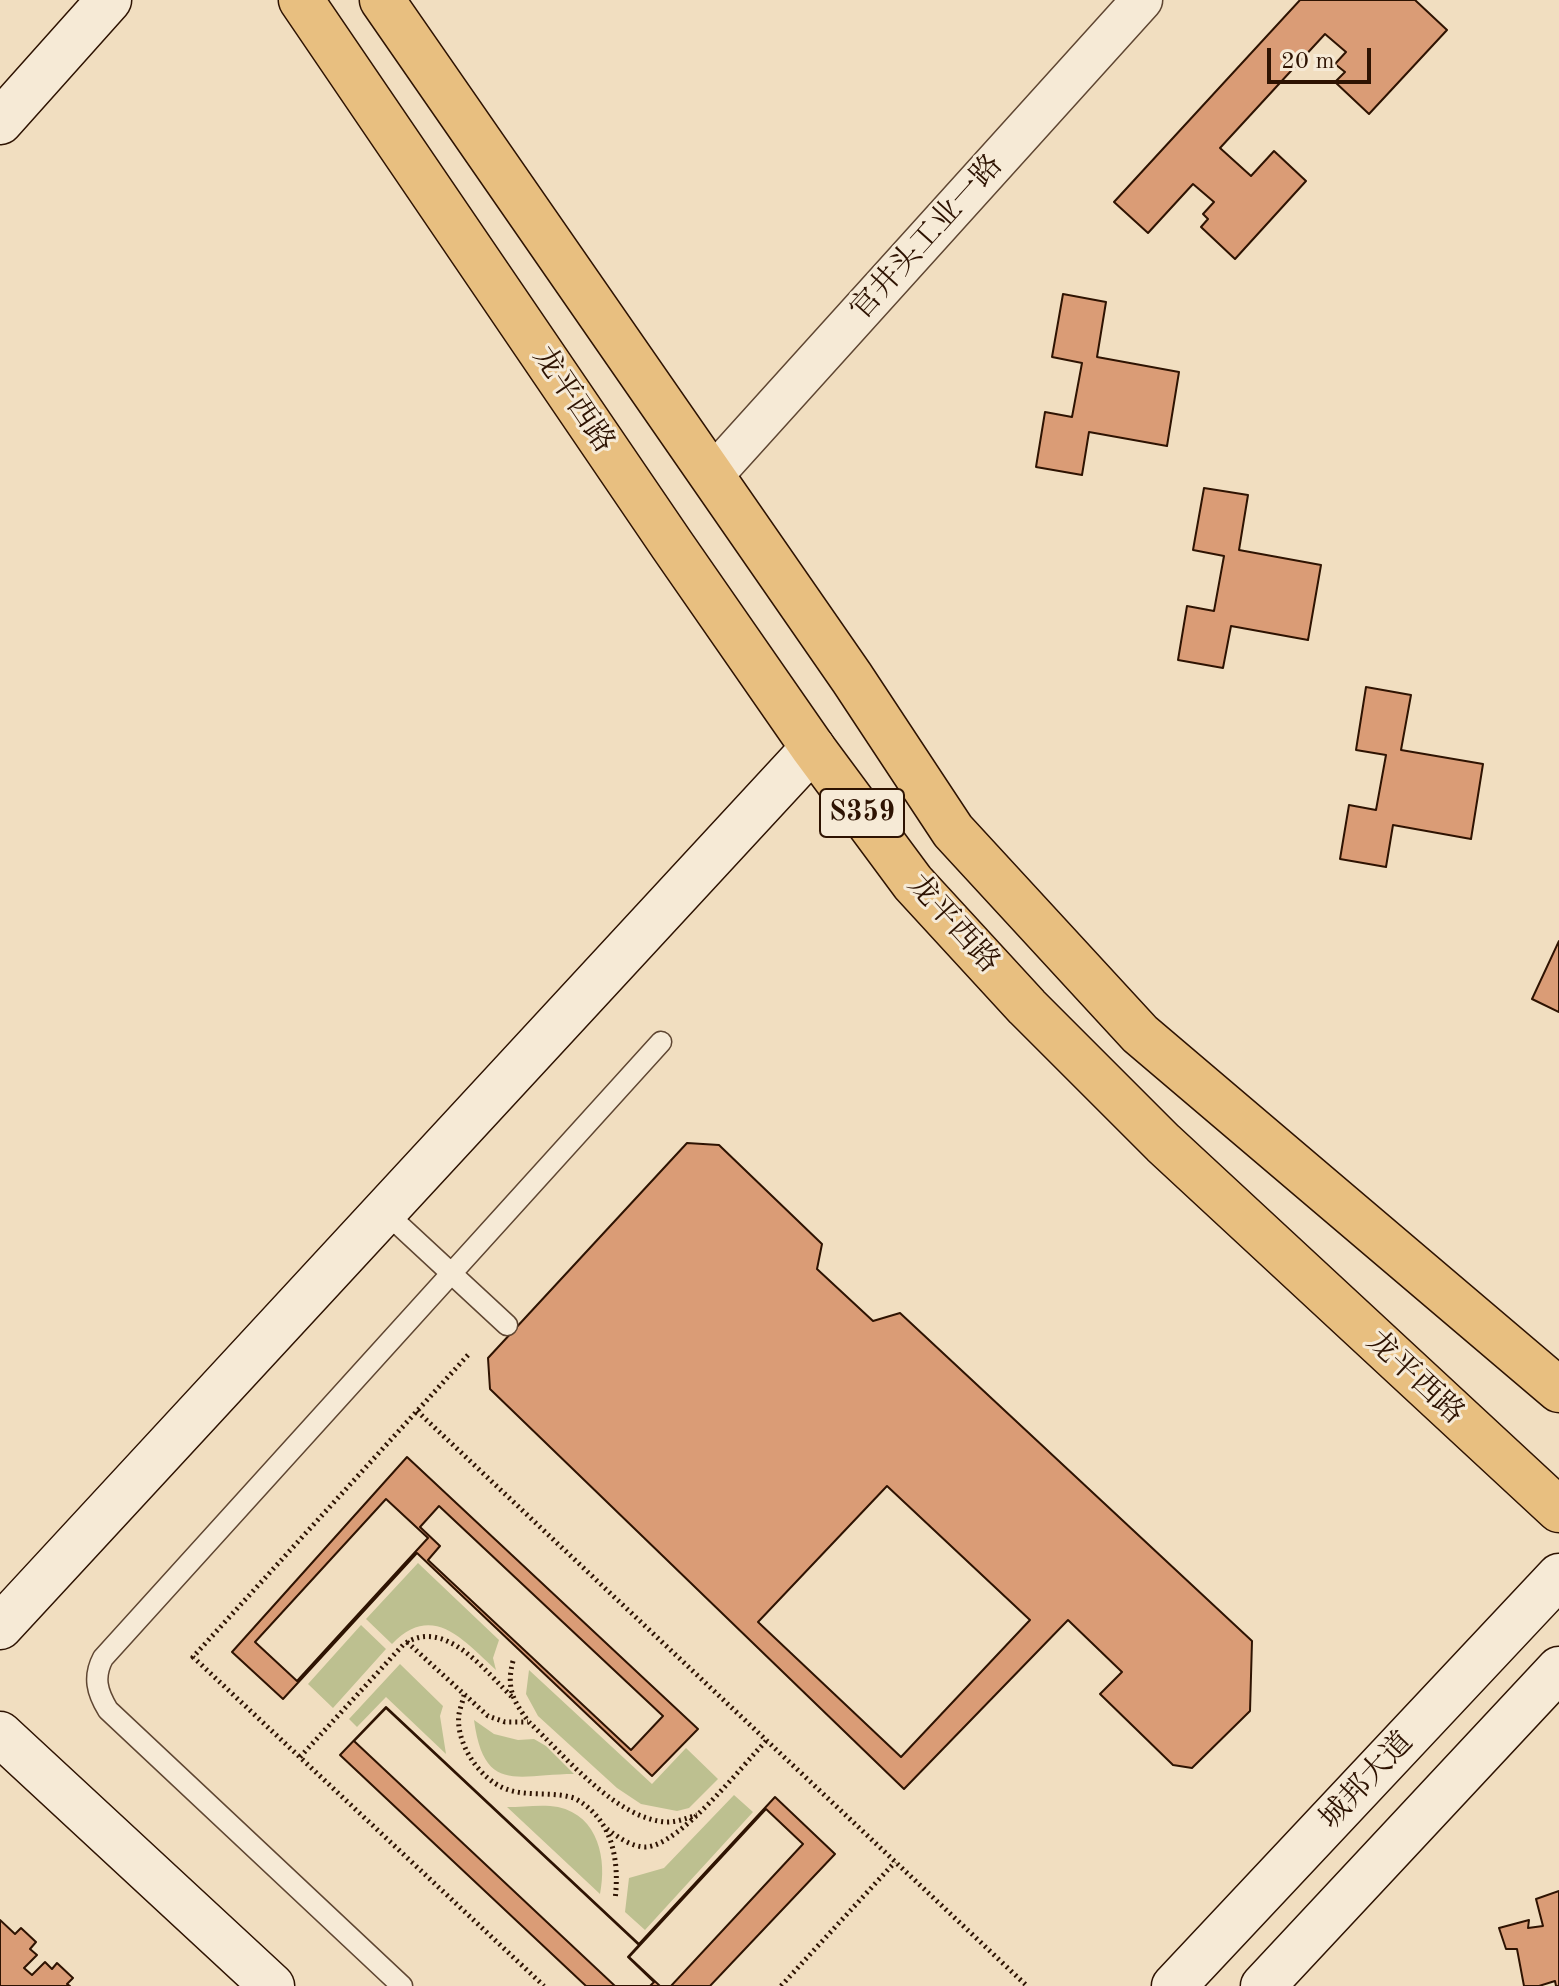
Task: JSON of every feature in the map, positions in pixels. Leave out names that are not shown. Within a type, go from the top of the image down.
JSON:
[{"type":"main road","name":"龙平西路","points":[[301,0],[813,748],[913,883],[1027,1007],[1163,1143],[1559,1510]]},
{"type":"main road","name":"龙平西路","points":[[382,0],[852,678],[953,831],[1140,1034],[1559,1390]]},
{"type":"street","points":[[0,122],[109,0]]},
{"type":"street","name":"官井头工业一路","points":[[712,476],[1142,0]]},
{"type":"street","points":[[0,1627],[813,748]]},
{"type":"street","name":"城邦大道","points":[[1174,1986],[1559,1576]]},
{"type":"street","points":[[1263,1986],[1559,1669]]},
{"type":"street","points":[[0,1734],[272,1986]]},
{"type":"lane","points":[[402,1986],[108,1710],[101,1698],[97,1670],[103,1658],[661,1042]]},
{"type":"lane","points":[[384,1211],[507,1325]]},
{"type":"path","points":[[468,1355],[193,1657],[544,1986]]},
{"type":"path","points":[[417,1411],[1027,1986]]},
{"type":"path","points":[[300,1757],[407,1642],[418,1637],[430,1636],[452,1642],[513,1698]]},
{"type":"path","points":[[407,1642],[481,1711],[495,1719],[529,1722]]},
{"type":"path","points":[[513,1661],[509,1677],[510,1693],[529,1722],[612,1800],[629,1810],[666,1822],[697,1815]]},
{"type":"path","points":[[464,1695],[458,1716],[462,1736],[469,1755],[485,1775],[504,1789],[574,1798],[594,1811],[607,1829],[625,1842],[644,1847],[666,1841],[697,1815],[766,1741]]},
{"type":"path","points":[[607,1829],[616,1862],[615,1900]]},
{"type":"path","points":[[781,1986],[895,1862]]},
{"type":"green space","points":[[418,1563],[499,1640],[493,1658],[496,1670],[472,1647],[447,1630],[421,1626],[392,1644],[366,1619]]},
{"type":"green space","points":[[361,1625],[386,1649],[333,1708],[308,1684]]},
{"type":"green space","points":[[400,1664],[443,1706],[440,1716],[446,1754],[386,1697],[357,1727],[349,1719]]},
{"type":"green space","points":[[529,1670],[652,1784],[686,1748],[718,1779],[689,1808],[677,1811],[641,1804],[617,1788],[538,1716],[526,1694]]},
{"type":"green space","points":[[474,1720],[494,1734],[518,1740],[534,1739],[546,1746],[574,1774],[520,1777],[495,1770],[486,1760],[479,1744]]},
{"type":"green space","points":[[734,1795],[753,1812],[645,1930],[625,1912],[629,1878],[664,1868]]},
{"type":"green space","points":[[507,1807],[558,1807],[583,1820],[597,1841],[601,1854],[600,1894]]},
{"type":"building","points":[[1300,0],[1415,0],[1447,30],[1369,114],[1335,82],[1345,72],[1335,64],[1346,52],[1325,34],[1220,148],[1251,176],[1274,151],[1306,181],[1235,259],[1201,227],[1208,219],[1203,214],[1214,202],[1193,184],[1148,233],[1114,202]]},
{"type":"building","points":[[1063,294],[1106,302],[1097,357],[1179,372],[1167,446],[1089,432],[1082,475],[1036,467],[1045,412],[1072,417],[1082,363],[1052,357]]},
{"type":"building","points":[[1204,488],[1248,495],[1239,550],[1321,565],[1308,640],[1231,626],[1223,668],[1178,660],[1187,606],[1214,611],[1224,556],[1193,550]]},
{"type":"building","points":[[1366,687],[1411,695],[1401,750],[1483,764],[1471,839],[1393,825],[1386,867],[1340,859],[1349,805],[1376,810],[1386,755],[1356,750]]},
{"type":"building","points":[[1559,941],[1559,1012],[1532,999]]},
{"type":"building","points":[[687,1143],[719,1145],[822,1244],[817,1269],[873,1321],[900,1313],[1252,1641],[1250,1711],[1192,1768],[1173,1765],[1100,1694],[1122,1672],[1068,1620],[904,1789],[490,1389],[488,1358]]},
{"type":"building","points":[[407,1457],[698,1729],[652,1776],[417,1553],[283,1699],[232,1652]]},
{"type":"building","points":[[887,1486],[1030,1620],[901,1757],[758,1622]]},
{"type":"building","points":[[386,1499],[428,1538],[297,1681],[255,1642]]},
{"type":"building","points":[[439,1506],[663,1716],[631,1750],[428,1560],[440,1546],[420,1527]]},
{"type":"building","points":[[386,1707],[639,1944],[775,1797],[835,1854],[710,1986],[586,1986],[340,1755]]},
{"type":"building","points":[[386,1708],[639,1945],[628,1957],[654,1982],[650,1986],[615,1986],[354,1741]]},
{"type":"building","points":[[766,1809],[803,1844],[671,1986],[660,1986],[629,1957]]},
{"type":"building","points":[[1559,1891],[1559,1986],[1555,1981],[1524,1986],[1517,1949],[1506,1949],[1499,1928],[1529,1920],[1528,1928],[1543,1926],[1536,1899]]},
{"type":"building","points":[[0,1920],[15,1934],[21,1928],[36,1942],[30,1949],[37,1955],[24,1968],[32,1975],[45,1962],[52,1969],[57,1963],[73,1978],[67,1984],[70,1986],[0,1986]]}]
